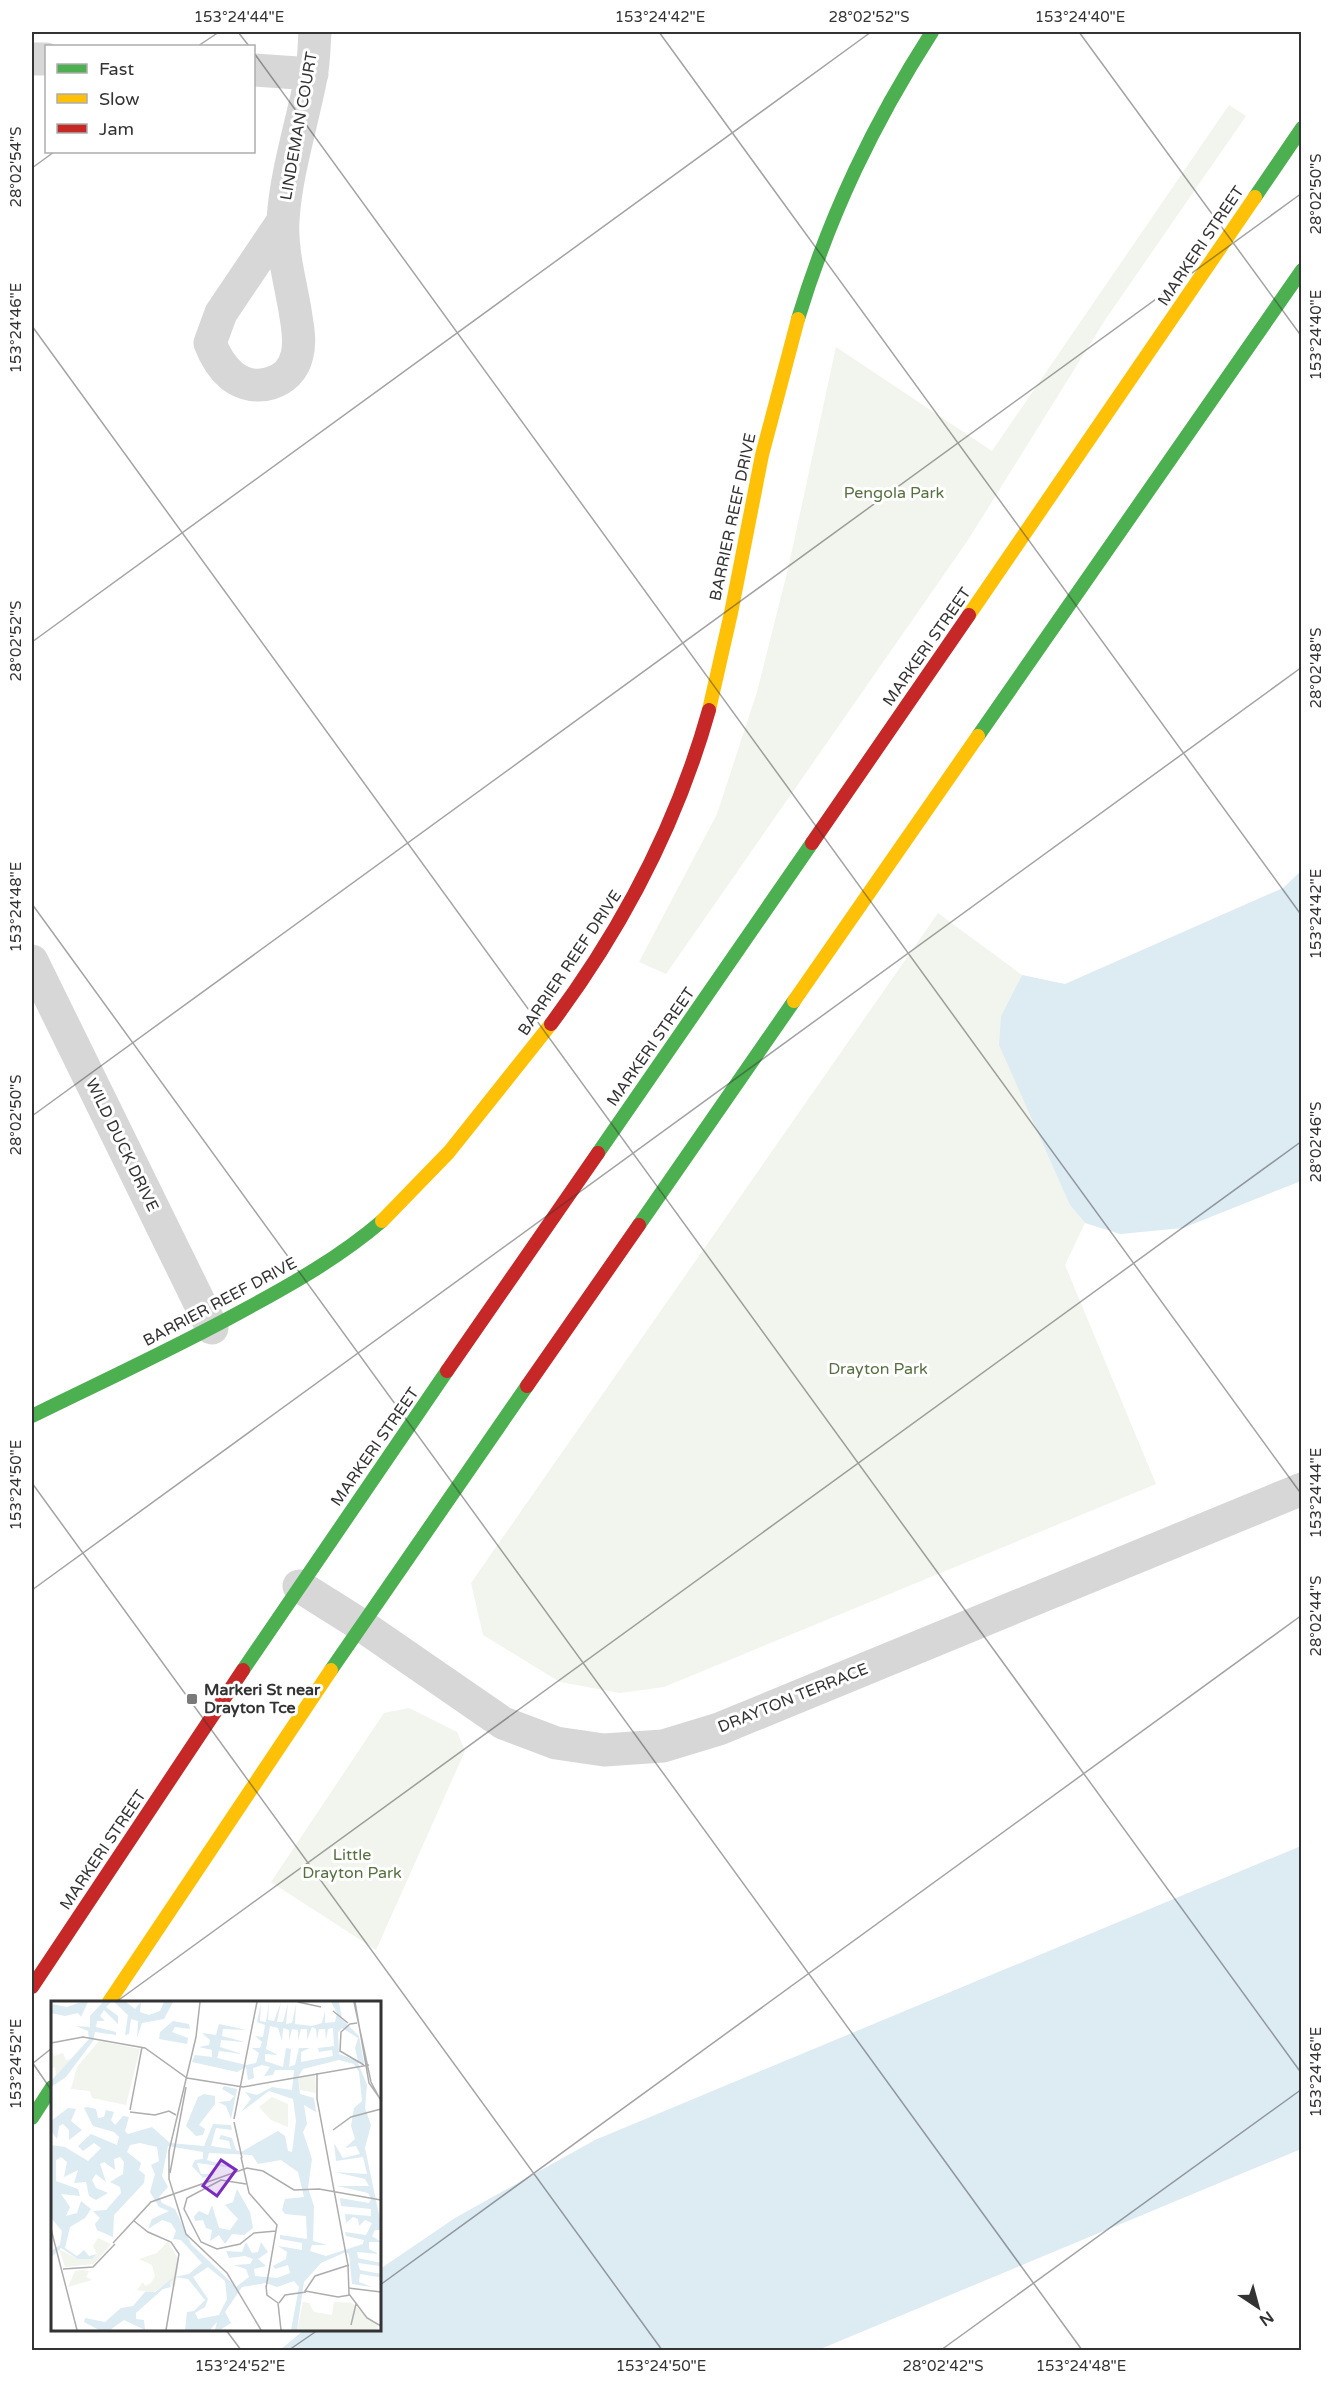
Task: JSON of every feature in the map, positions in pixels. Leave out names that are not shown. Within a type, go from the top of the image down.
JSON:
[{"type":"main road","name":"BARRIER REEF DRIVE","points":[[32,1416],[212,1328],[304,1277],[367,1234],[420,1185],[470,1128],[522,1064],[585,977],[637,892],[670,824],[703,732],[728,625],[770,417],[802,303],[866,143],[932,32]]},
{"type":"main road","name":"MARKERI STREET","points":[[32,1987],[299,1586],[1302,128]]},
{"type":"main road","points":[[110,2001],[361,1624],[1302,270]]},
{"type":"main road","points":[[32,2118],[51,2088]]},
{"type":"street","name":"LINDEMAN COURT","points":[[283,221],[294,154],[312,74],[315,32]]},
{"type":"street","points":[[255,69],[312,74]]},
{"type":"street","name":"WILD DUCK DRIVE","points":[[32,961],[212,1328]]},
{"type":"street","name":"DRAYTON TERRACE","points":[[299,1586],[361,1624],[503,1723],[556,1743],[604,1750],[663,1746],[719,1729],[1302,1489]]},
{"type":"green space","name":"Pengola Park","points":[[1229,105],[1246,116],[1105,320],[968,540],[666,974],[639,962],[717,814],[757,692],[788,569],[836,347],[992,451]]},
{"type":"green space","name":"Drayton Park","points":[[938,913],[1022,975],[1001,1016],[1070,1205],[1085,1223],[1065,1265],[1156,1484],[664,1687],[620,1693],[560,1682],[483,1635],[471,1583]]},
{"type":"green space","name":"Little Drayton Park","points":[[409,1708],[457,1732],[465,1751],[376,1950],[271,1882],[384,1713]]},
{"type":"shaded area","points":[[1301,871],[1301,1181],[1183,1228],[1120,1234],[1085,1223],[1070,1205],[999,1045],[1001,1016],[1022,975],[1065,984],[1283,888]]},
{"type":"shaded area","points":[[1301,1846],[1301,2149],[818,2350],[280,2350],[303,2331],[381,2331],[381,2268],[455,2218],[595,2140]]},
{"type":"traffic: fast","points":[[798,319],[824,243],[855,171],[891,101],[932,32]]},
{"type":"traffic: fast","points":[[1255,197],[1302,128]]},
{"type":"traffic: fast","points":[[978,736],[1302,270]]},
{"type":"traffic: fast","points":[[598,1153],[812,843]]},
{"type":"traffic: fast","points":[[639,1225],[794,1001]]},
{"type":"traffic: fast","points":[[32,1416],[218,1324],[298,1280],[333,1258],[382,1221]]},
{"type":"traffic: fast","points":[[243,1670],[447,1371]]},
{"type":"traffic: fast","points":[[331,1670],[527,1386]]},
{"type":"traffic: fast","points":[[32,2118],[51,2089]]},
{"type":"traffic: slow","points":[[969,615],[1255,197]]},
{"type":"traffic: slow","points":[[709,710],[731,613],[762,455],[798,319]]},
{"type":"traffic: slow","points":[[794,1001],[978,736]]},
{"type":"traffic: slow","points":[[382,1221],[449,1152],[551,1024]]},
{"type":"traffic: slow","points":[[110,2001],[331,1670]]},
{"type":"traffic: jam","points":[[812,843],[969,615]]},
{"type":"traffic: jam","points":[[551,1024],[601,951],[645,874],[681,794],[709,710]]},
{"type":"traffic: jam","points":[[447,1371],[598,1153]]},
{"type":"traffic: jam","points":[[527,1386],[639,1225]]},
{"type":"traffic: jam","points":[[32,1987],[243,1670]]},
{"type":"place","name":"Markeri St near Drayton Tce","points":[[192,1699]]}]
